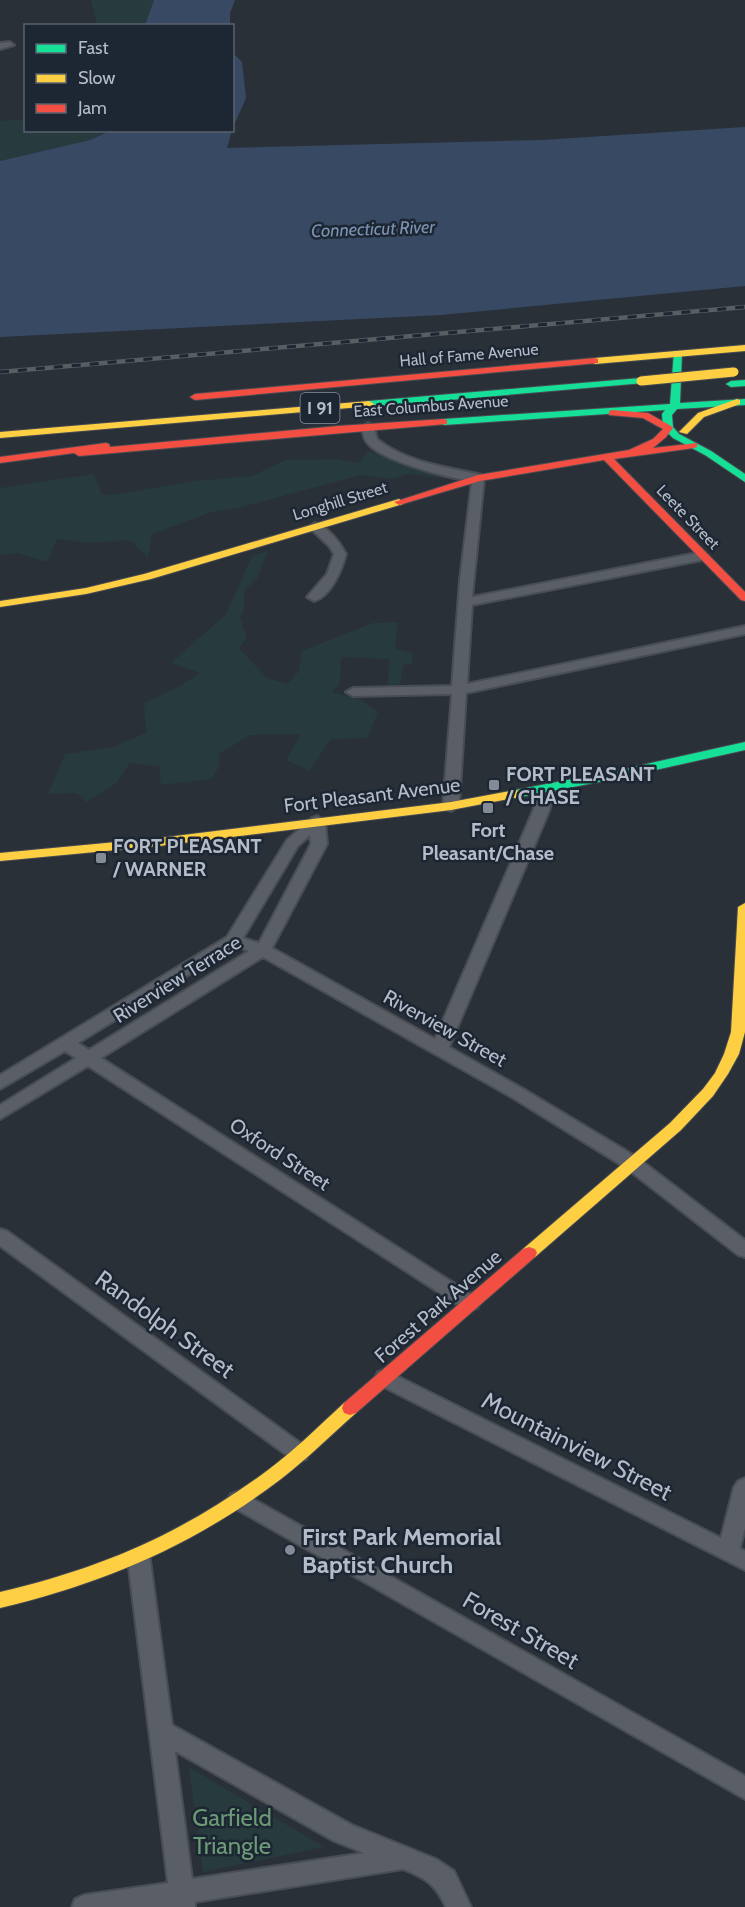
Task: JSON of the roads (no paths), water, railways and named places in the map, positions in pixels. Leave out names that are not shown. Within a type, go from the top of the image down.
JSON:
[{"type":"main road","name":"Hall of Fame Avenue","points":[[186,398],[677,353],[745,350]]},
{"type":"main road","points":[[741,402],[716,401],[702,394],[702,369],[711,359],[745,350]]},
{"type":"main road","points":[[607,458],[644,448],[666,435],[667,414],[675,406],[677,353]]},
{"type":"main road","points":[[239,393],[641,383],[739,377]]},
{"type":"main road","name":"I 91","points":[[0,445],[417,410],[641,383]]},
{"type":"main road","name":"I 91","points":[[0,435],[641,383]]},
{"type":"main road","points":[[684,432],[693,418],[703,412],[741,402]]},
{"type":"main road","name":"East Columbus Avenue","points":[[48,455],[368,427],[741,402]]},
{"type":"main road","points":[[675,406],[682,413],[684,432],[694,445]]},
{"type":"main road","points":[[4,459],[417,410]]},
{"type":"main road","points":[[586,412],[637,414],[650,418],[745,479]]},
{"type":"main road","points":[[0,429],[93,413]]},
{"type":"main road","name":"Longhill Street","points":[[0,604],[119,584],[478,478],[548,465],[694,445]]},
{"type":"main road","name":"Leete Street","points":[[607,458],[745,598]]},
{"type":"main road","name":"Fort Pleasant Avenue","points":[[0,857],[159,842],[451,806],[547,789],[745,746]]},
{"type":"main road","name":"Forest Park Avenue","points":[[0,1600],[72,1585],[139,1560],[194,1530],[239,1500],[299,1453],[702,1100],[724,1071],[735,1049],[741,1025],[745,906]]},
{"type":"street","points":[[0,46],[10,45]]},
{"type":"street","points":[[368,427],[371,440],[389,452],[458,475],[478,478],[451,806]]},
{"type":"street","points":[[314,597],[333,575],[340,554],[334,544],[315,526]]},
{"type":"street","points":[[466,602],[702,556]]},
{"type":"street","points":[[354,692],[460,690],[745,630]]},
{"type":"street","points":[[438,1050],[541,811],[547,789]]},
{"type":"street","name":"Riverview Terrace","points":[[0,1083],[232,940],[292,843],[317,821]]},
{"type":"street","name":"Riverview Terrace","points":[[0,1113],[263,950],[319,844],[317,821]]},
{"type":"street","name":"Riverview Street","points":[[232,940],[263,950],[519,1094],[632,1163],[745,1250]]},
{"type":"street","name":"Oxford Street","points":[[65,1043],[470,1303]]},
{"type":"street","name":"Randolph Street","points":[[0,1236],[299,1453]]},
{"type":"street","name":"Mountainview Street","points":[[385,1378],[737,1556]]},
{"type":"street","points":[[737,1556],[745,1487]]},
{"type":"street","name":"Forest Street","points":[[239,1500],[745,1788]]},
{"type":"street","points":[[139,1560],[182,1900]]},
{"type":"street","points":[[161,1731],[344,1833],[383,1851],[427,1867],[445,1879],[459,1907]]},
{"type":"street","points":[[84,1907],[182,1900],[406,1858]]},
{"type":"water","points":[[154,0],[235,0],[230,13],[230,24],[145,24]]},
{"type":"water","points":[[234,54],[242,62],[246,98],[234,125]]},
{"type":"water","name":"Connecticut River","points":[[745,127],[745,286],[441,315],[0,337],[0,161],[90,140],[108,132],[231,132],[227,148],[542,140]]},
{"type":"railway","points":[[0,372],[745,307]]},
{"type":"place","name":"FORT PLEASANT / CHASE","points":[[494,785]]},
{"type":"place","name":"Fort Pleasant/Chase","points":[[488,808]]},
{"type":"place","name":"FORT PLEASANT / WARNER","points":[[101,858]]},
{"type":"place","name":"First Park Memorial Baptist Church","points":[[290,1550]]},
{"type":"park label","name":"Garfield Triangle","points":[[232,1831]]}]
